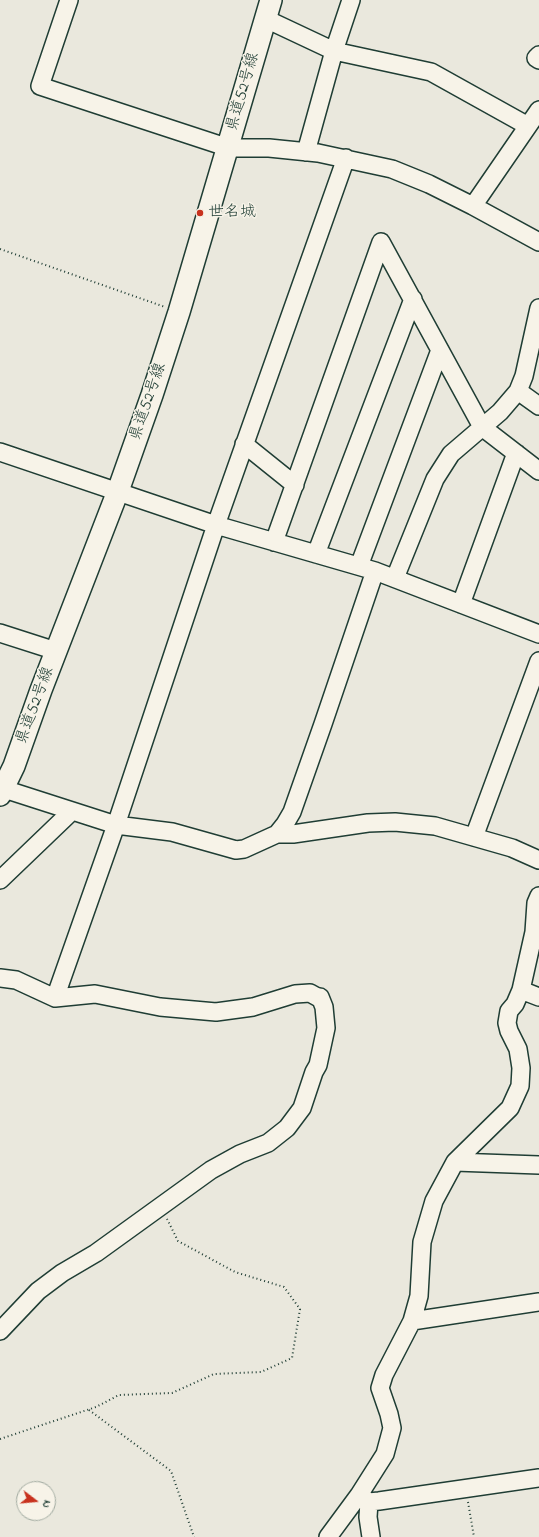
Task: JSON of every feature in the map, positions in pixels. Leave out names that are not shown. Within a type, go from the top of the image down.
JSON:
[{"type":"main road","name":"県道52号線","points":[[2,792],[118,491],[179,312],[229,148],[268,9]]},
{"type":"street","points":[[69,0],[40,86],[229,148],[269,148],[306,152],[346,158],[392,169],[429,184],[539,242]]},
{"type":"street","points":[[306,152],[334,51],[351,0]]},
{"type":"street","points":[[268,9],[334,51],[431,72],[528,126]]},
{"type":"street","points":[[539,55],[536,58],[539,60]]},
{"type":"street","points":[[473,206],[539,110]]},
{"type":"street","points":[[55,998],[116,825],[244,444],[346,158]]},
{"type":"street","points":[[274,542],[381,242],[482,427],[539,471]]},
{"type":"street","points":[[316,554],[413,299]]},
{"type":"street","points":[[395,578],[435,479],[451,454],[500,412],[518,390],[524,376],[538,316]]},
{"type":"street","points":[[359,566],[440,350]]},
{"type":"street","points":[[518,390],[539,406]]},
{"type":"street","points":[[244,444],[295,485]]},
{"type":"street","points":[[0,452],[216,525],[376,571],[539,634]]},
{"type":"street","points":[[461,604],[516,453]]},
{"type":"street","points":[[277,834],[292,812],[376,571]]},
{"type":"street","points":[[0,633],[56,651]]},
{"type":"street","points":[[474,837],[539,661]]},
{"type":"street","points":[[2,792],[72,811],[116,825],[172,832],[236,850],[244,849],[277,834],[293,834],[368,823],[395,822],[435,826],[512,848],[539,860]]},
{"type":"street","points":[[0,880],[72,811]]},
{"type":"street","points":[[328,1537],[364,1499],[385,1454],[392,1428],[380,1388],[384,1375],[412,1320],[419,1296],[422,1242],[434,1201],[455,1162],[510,1108],[520,1086],[521,1068],[518,1049],[509,1031],[507,1023],[509,1011],[521,990],[534,932],[536,904],[539,896]]},
{"type":"street","points":[[0,978],[16,980],[55,998],[95,994],[160,1007],[216,1012],[253,1007],[295,994],[310,993],[320,997],[324,1007],[326,1028],[318,1064],[302,1108],[287,1128],[268,1143],[240,1154],[211,1170],[96,1252],[62,1273],[38,1292],[0,1331]]},
{"type":"street","points":[[521,990],[539,997]]},
{"type":"street","points":[[455,1162],[539,1165]]},
{"type":"street","points":[[412,1320],[539,1302]]},
{"type":"street","points":[[364,1499],[466,1489],[539,1478]]},
{"type":"street","points":[[364,1499],[371,1537]]},
{"type":"path","points":[[0,249],[179,312]]},
{"type":"path","points":[[0,1439],[88,1409],[119,1395],[172,1393],[214,1374],[261,1372],[292,1358],[300,1309],[284,1287],[235,1272],[178,1241],[160,1206]]},
{"type":"path","points":[[88,1409],[171,1471],[194,1537]]},
{"type":"path","points":[[466,1489],[474,1537]]},
{"type":"place","name":"世名城","points":[[200,213]]}]
